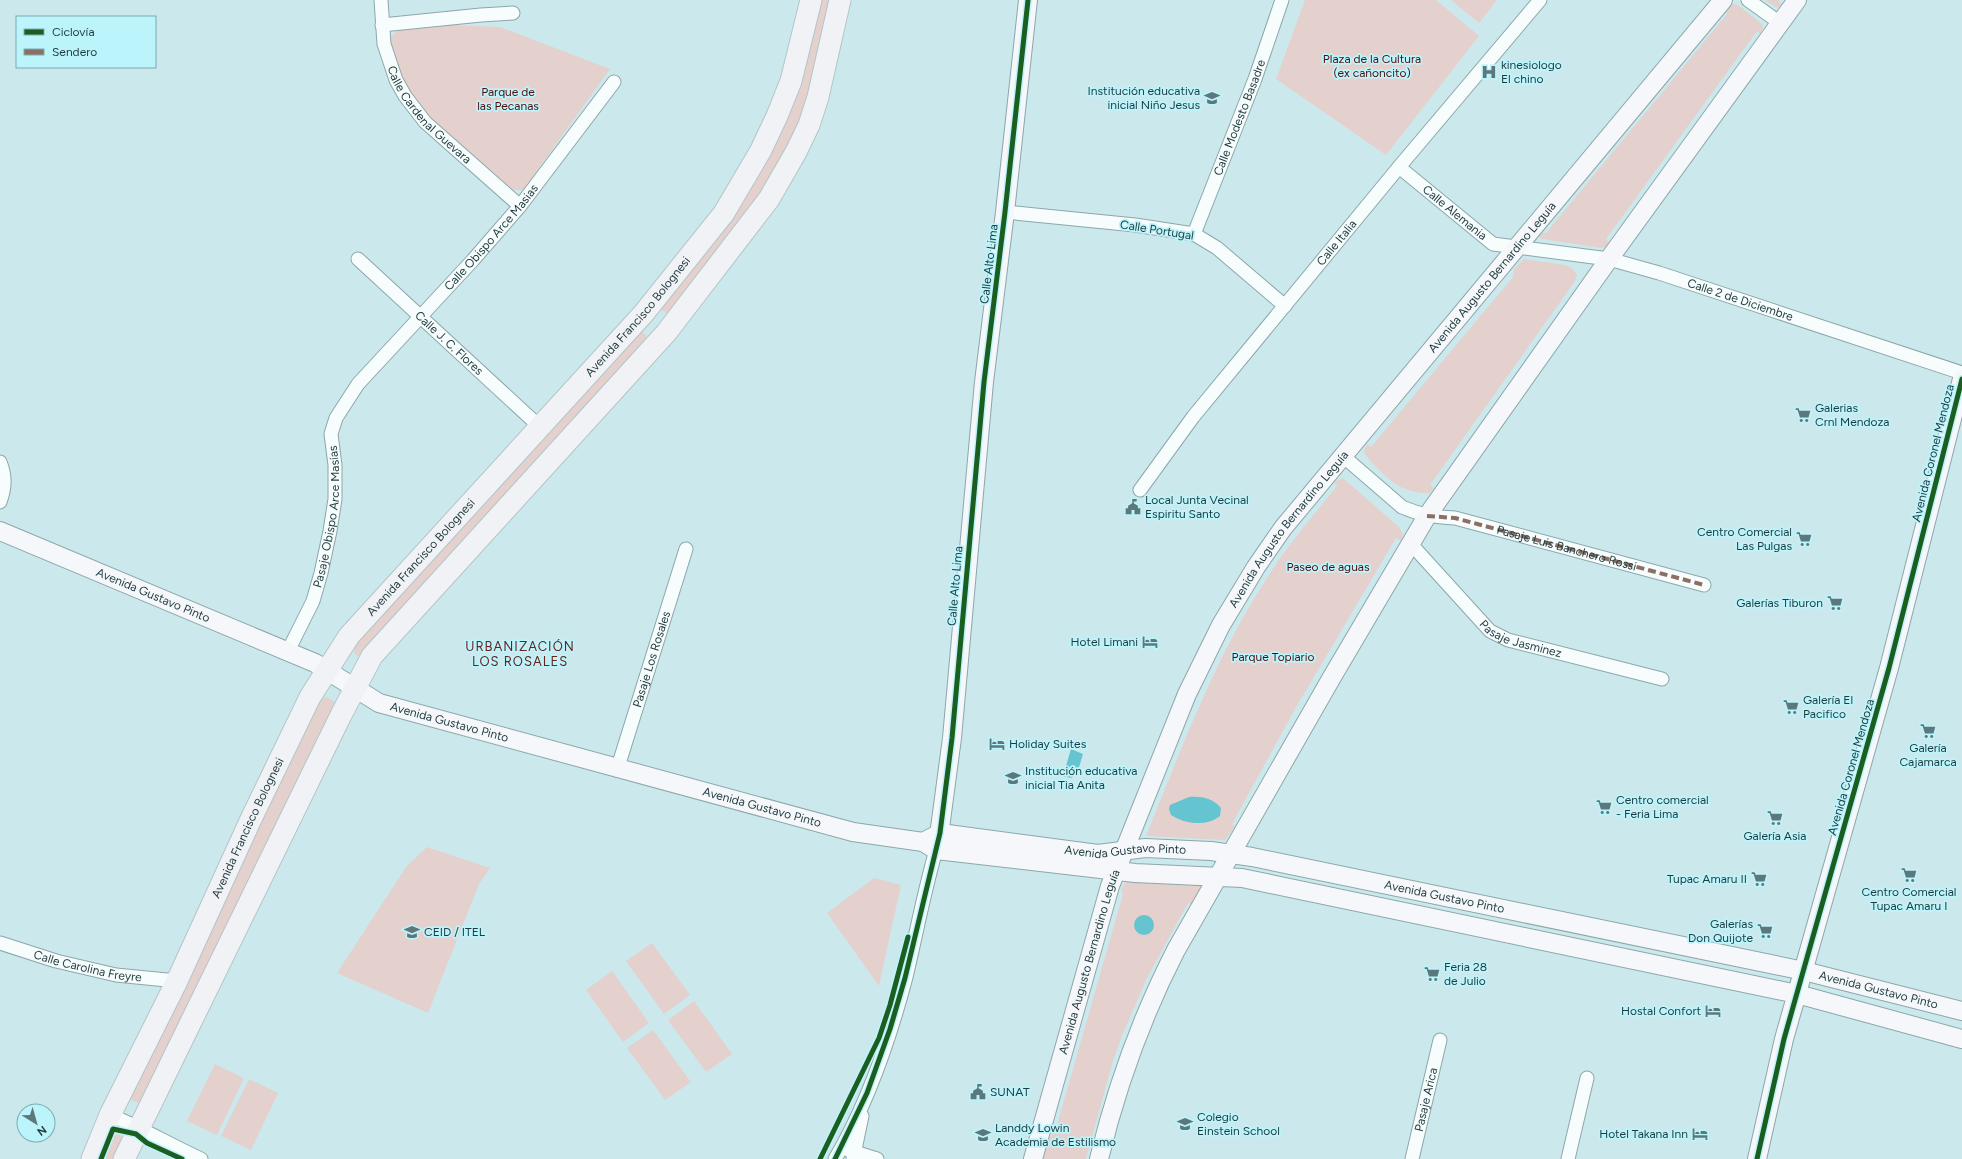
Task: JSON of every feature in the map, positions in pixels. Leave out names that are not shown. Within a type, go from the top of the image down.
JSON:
[{"type":"main road","name":"Avenida Francisco Bolognesi","points":[[92,1159],[110,1116],[177,981],[251,819],[310,697],[349,636],[644,313],[724,213],[761,150],[791,82],[811,0]]},
{"type":"main road","points":[[124,1159],[372,656],[666,333],[769,199],[796,152],[818,97],[840,0]]},
{"type":"main road","name":"Calle Alto Lima","points":[[933,841],[952,738],[984,382],[1005,212],[1028,0]]},
{"type":"main road","name":"Avenida Augusto Bernardino Leguía","points":[[1033,1159],[1108,893],[1116,871],[1187,694],[1221,626],[1256,567],[1269,547],[1514,248],[1723,0]]},
{"type":"main road","points":[[1099,1159],[1132,1047],[1150,1004],[1176,950],[1220,876],[1332,677],[1427,516],[1609,259],[1797,0]]},
{"type":"main road","points":[[644,313],[666,333]]},
{"type":"main road","name":"Avenida Coronel Mendoza","points":[[1757,1159],[1784,1039],[1889,668],[1962,379]]},
{"type":"main road","name":"Avenida Gustavo Pinto","points":[[0,531],[288,651],[327,670],[379,703],[617,770],[853,832],[933,841],[1098,854],[1125,849],[1145,848],[1211,851],[1232,854],[1804,971],[1962,1011]]},
{"type":"main road","name":"Avenida Gustavo Pinto","points":[[933,841],[1116,871],[1193,877],[1220,876],[1242,878],[1797,994],[1962,1039]]},
{"type":"street","name":"Calle Cardenal Guevara","points":[[381,0],[382,25],[389,62],[396,80],[414,109],[437,133],[520,206]]},
{"type":"street","name":"Calle Modesto Basadre","points":[[1194,234],[1256,79],[1282,0]]},
{"type":"street","name":"Calle Italia","points":[[1140,490],[1193,417],[1399,167],[1540,0]]},
{"type":"street","points":[[1748,0],[1780,23]]},
{"type":"street","points":[[382,25],[481,14],[513,13]]},
{"type":"street","name":"Calle Obispo Arce Masias","points":[[358,384],[473,260],[520,206],[614,82]]},
{"type":"street","name":"Calle Alemania","points":[[1399,167],[1494,244],[1514,248]]},
{"type":"street","name":"Calle Portugal","points":[[1005,212],[1135,225],[1194,234],[1217,248],[1285,306]]},
{"type":"street","name":"Calle 2 de Diciembre","points":[[1514,248],[1609,259],[1659,273],[1962,373]]},
{"type":"street","name":"Calle J. C. Flores","points":[[358,259],[540,427]]},
{"type":"street","name":"Pasaje Obispo Arce Masías","points":[[288,651],[313,601],[330,531],[335,499],[335,465],[331,434],[336,418],[358,384]]},
{"type":"street","name":"Pasaje Luis Banchero Rossi","points":[[1343,456],[1402,507],[1427,516],[1455,518],[1704,585]]},
{"type":"street","points":[[0,462],[4,472],[4,488],[0,502]]},
{"type":"street","name":"Pasaje Jasminez","points":[[1411,544],[1490,631],[1508,640],[1662,679]]},
{"type":"street","name":"Pasaje Los Rosales","points":[[617,770],[686,550]]},
{"type":"street","name":"Calle Alto Lima","points":[[835,1159],[842,1148],[867,1093],[890,1029],[905,978],[933,841]]},
{"type":"street","name":"Calle Carolina Freyre","points":[[0,943],[56,961],[116,975],[177,981]]},
{"type":"street","name":"Pasaje Arica","points":[[1412,1159],[1440,1040]]},
{"type":"street","points":[[1568,1159],[1588,1078]]},
{"type":"street","points":[[854,1156],[867,1093]]},
{"type":"street","points":[[110,1116],[140,1127],[166,1143],[201,1159]]},
{"type":"street","points":[[842,1148],[854,1156],[877,1159]]},
{"type":"green space","points":[[816,0],[834,0],[806,116],[765,193],[673,309],[666,313],[660,309],[725,221]]},
{"type":"green space","name":"Plaza de la Cultura (ex cañoncito)","points":[[1305,0],[1436,0],[1479,36],[1386,155],[1276,79]]},
{"type":"green space","points":[[1451,0],[1497,0],[1479,23]]},
{"type":"green space","points":[[1765,0],[1780,0],[1779,2],[1782,4],[1778,8]]},
{"type":"green space","points":[[1733,4],[1738,5],[1762,24],[1763,28],[1760,34],[1757,31],[1606,239],[1609,243],[1605,247],[1601,248],[1542,239],[1539,236],[1541,233],[1546,233],[1727,14],[1725,11]]},
{"type":"green space","name":"Parque de las Pecanas","points":[[453,25],[500,27],[610,69],[523,190],[513,190],[507,185],[419,107],[402,84],[388,45],[393,34],[405,27]]},
{"type":"green space","points":[[1524,259],[1565,265],[1572,268],[1577,275],[1575,281],[1430,485],[1434,488],[1431,492],[1414,492],[1397,485],[1373,464],[1366,455],[1364,451],[1367,444],[1371,447],[1513,277],[1514,269]]},
{"type":"green space","points":[[641,330],[646,335],[647,343],[367,652],[358,656],[354,653],[355,643]]},
{"type":"green space","name":"Parque Topiario","points":[[1343,478],[1399,527],[1403,534],[1401,541],[1396,538],[1295,709],[1232,824],[1235,826],[1225,840],[1146,836],[1185,739],[1213,675],[1246,613],[1281,557],[1337,486],[1334,482]]},
{"type":"green space","points":[[326,697],[334,701],[334,712],[142,1105],[130,1099],[186,988],[254,835],[317,702]]},
{"type":"green space","points":[[427,847],[490,868],[479,884],[428,1013],[337,973],[406,867]]},
{"type":"green space","points":[[874,878],[901,885],[879,986],[827,913]]},
{"type":"green space","points":[[1127,882],[1200,886],[1203,890],[1194,905],[1188,903],[1147,978],[1121,1038],[1112,1064],[1086,1159],[1042,1159],[1049,1137],[1055,1132],[1123,894],[1121,891],[1124,884]]},
{"type":"green space","points":[[652,943],[690,995],[664,1014],[626,961]]},
{"type":"green space","points":[[612,971],[649,1023],[623,1042],[586,990]]},
{"type":"green space","points":[[694,1001],[732,1054],[706,1072],[668,1020]]},
{"type":"green space","points":[[653,1030],[691,1082],[665,1100],[627,1048]]},
{"type":"green space","points":[[215,1064],[244,1078],[217,1135],[187,1121]]},
{"type":"green space","points":[[249,1079],[278,1093],[251,1150],[221,1136]]},
{"type":"green space","points":[[114,1134],[120,1134],[123,1140],[116,1159],[103,1159]]},
{"type":"water","points":[[1071,749],[1083,754],[1077,774],[1071,778],[1063,776]]},
{"type":"water","points":[[1189,797],[1202,797],[1211,800],[1221,808],[1220,816],[1208,822],[1196,823],[1171,815],[1169,809],[1170,805]]},
{"type":"water","points":[[1140,915],[1148,915],[1154,921],[1154,929],[1148,935],[1140,935],[1134,929],[1134,921]]},
{"type":"marked path","points":[[1427,516],[1455,518],[1704,585]]},
{"type":"cycle path","points":[[835,1159],[867,1093],[890,1029],[905,978],[940,833],[952,738],[984,382],[1005,212],[1028,0]]},
{"type":"cycle path","points":[[1757,1159],[1784,1039],[1889,668],[1962,379]]},
{"type":"cycle path","points":[[820,1159],[879,1038],[890,1005],[908,937]]},
{"type":"cycle path","points":[[101,1159],[113,1129],[136,1134],[147,1143],[182,1159]]},
{"type":"place","name":"kinesiologo El chino","points":[[1489,72]]},
{"type":"place","name":"Institución educativa inicial Niño Jesus","points":[[1212,98]]},
{"type":"place","name":"Galerias Crnl Mendoza","points":[[1803,415]]},
{"type":"place","name":"Local Junta Vecinal Espiritu Santo","points":[[1133,507]]},
{"type":"place","name":"Centro Comercial Las Pulgas","points":[[1804,539]]},
{"type":"place","name":"Galerías Tiburon","points":[[1835,603]]},
{"type":"place","name":"Hotel Limani","points":[[1150,642]]},
{"type":"place","name":"Galería El Pacifico","points":[[1791,707]]},
{"type":"place","name":"Galería Cajamarca","points":[[1928,731]]},
{"type":"place","name":"Holiday Suites","points":[[997,744]]},
{"type":"place","name":"Institución educativa inicial Tia Anita","points":[[1013,778]]},
{"type":"place","name":"Centro comercial - Feria Lima","points":[[1604,807]]},
{"type":"place","name":"Galería Asia","points":[[1775,818]]},
{"type":"place","name":"Centro Comercial Tupac Amaru I","points":[[1909,875]]},
{"type":"place","name":"Tupac Amaru II","points":[[1759,879]]},
{"type":"place","name":"Galerías Don Quijote","points":[[1765,931]]},
{"type":"place","name":"CEID / ITEL","points":[[412,932]]},
{"type":"place","name":"Feria 28 de Julio","points":[[1432,974]]},
{"type":"place","name":"Hostal Confort","points":[[1713,1011]]},
{"type":"place","name":"SUNAT","points":[[978,1092]]},
{"type":"place","name":"Colegio Einstein School","points":[[1185,1124]]},
{"type":"place","name":"Hotel Takana Inn","points":[[1700,1134]]},
{"type":"place","name":"Landdy Lowin Academia de Estilismo","points":[[983,1135]]},
{"type":"district","name":"URBANIZACIÓN LOS ROSALES","points":[[520,654]]},
{"type":"park label","name":"Paseo de aguas","points":[[1328,567]]}]
